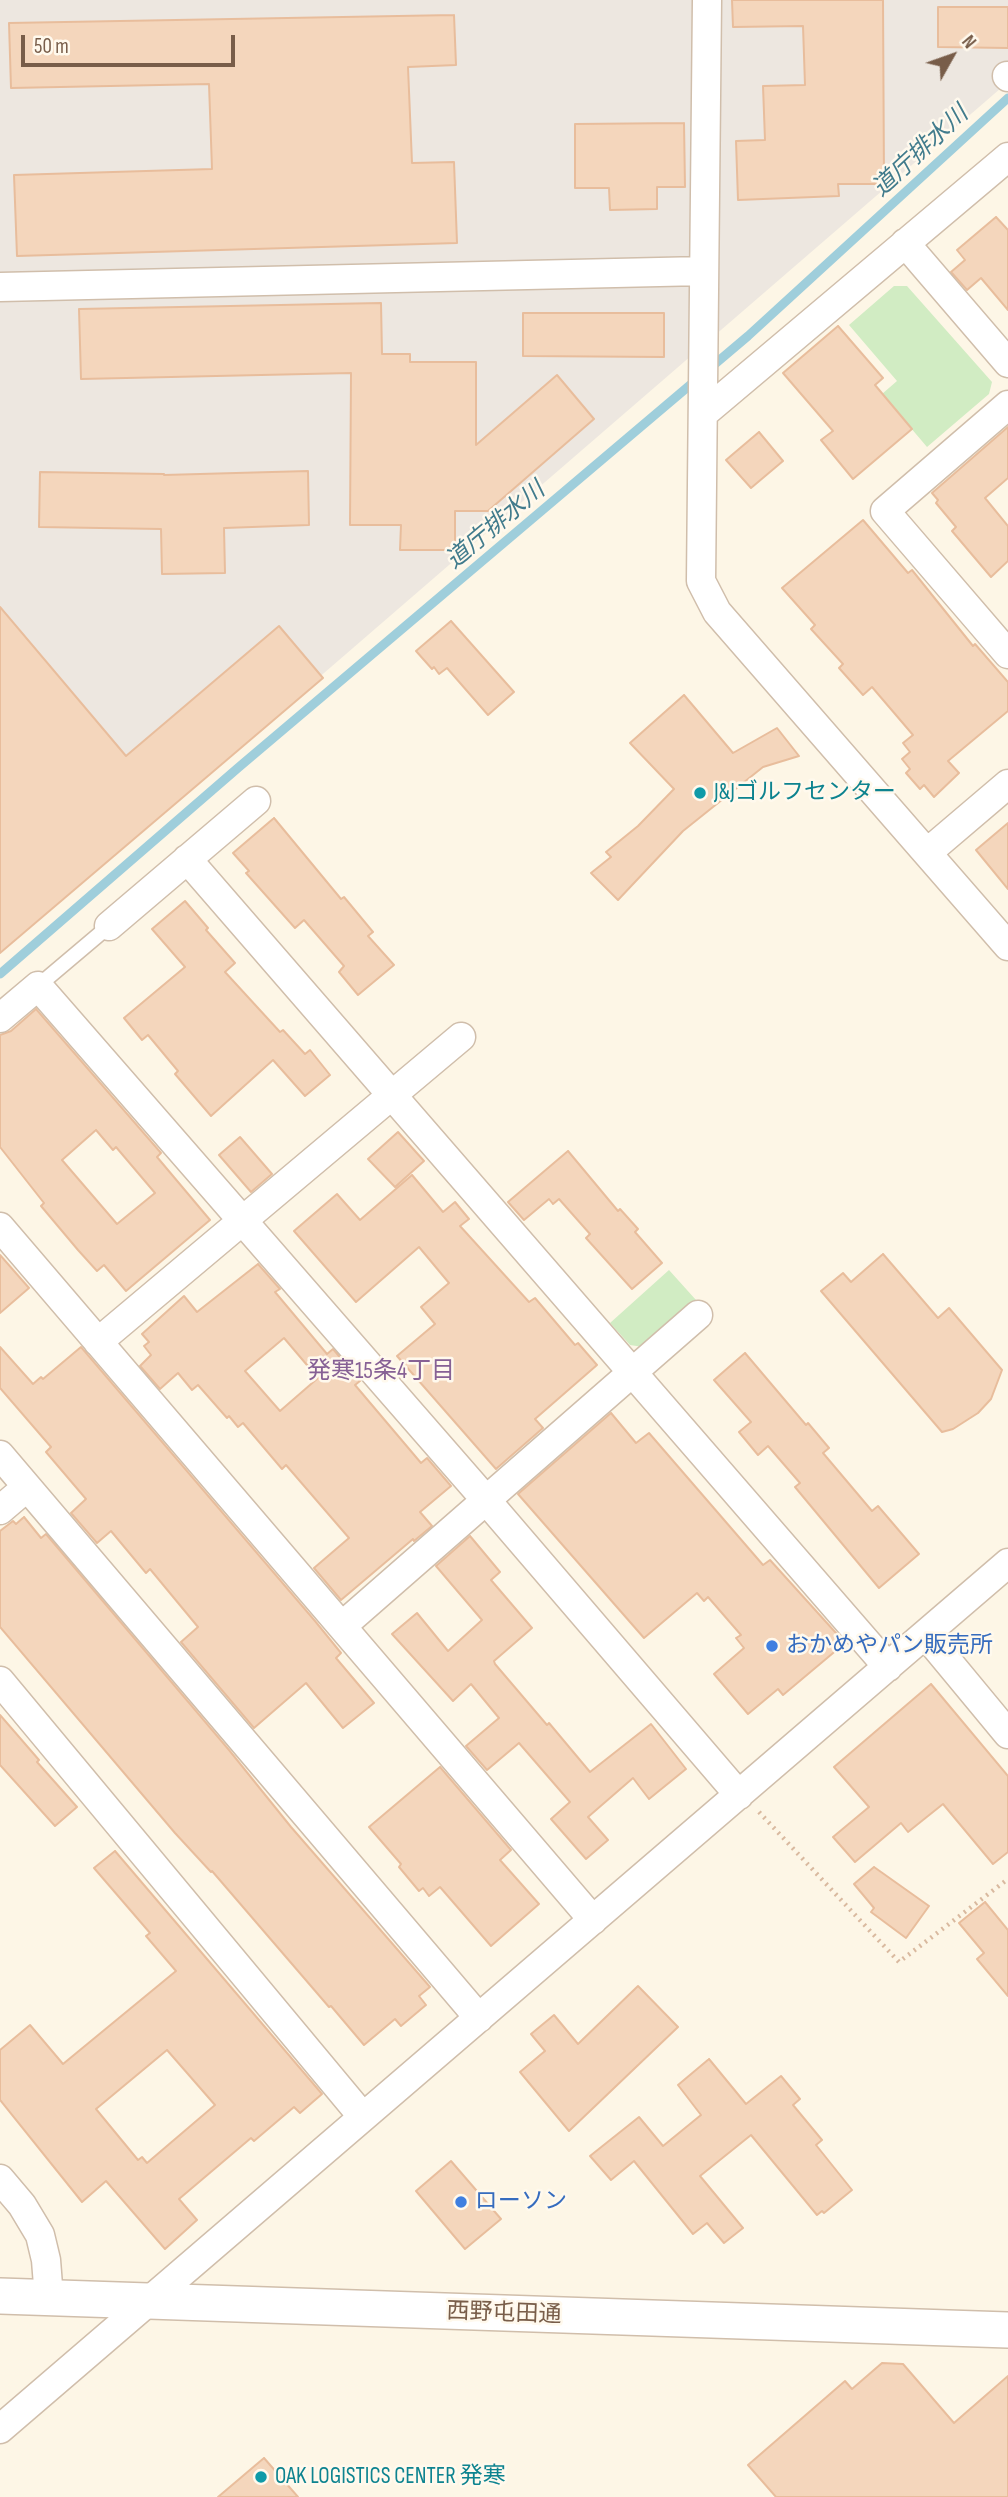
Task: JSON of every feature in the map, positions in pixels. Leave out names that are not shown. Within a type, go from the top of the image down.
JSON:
[{"type":"street","points":[[707,0],[701,582],[717,612],[1008,946]]},
{"type":"street","points":[[704,405],[1008,157]]},
{"type":"street","points":[[905,243],[1008,363]]},
{"type":"street","points":[[0,287],[703,271]]},
{"type":"street","points":[[1008,405],[885,511],[1008,654]]},
{"type":"street","points":[[928,852],[1008,784]]},
{"type":"street","points":[[108,926],[256,801]]},
{"type":"street","points":[[187,859],[888,1667]]},
{"type":"street","points":[[0,1018],[38,986],[486,1500],[739,1796]]},
{"type":"street","points":[[98,1342],[461,1037]]},
{"type":"street","points":[[0,1227],[593,1920]]},
{"type":"street","points":[[342,1626],[698,1315]]},
{"type":"street","points":[[0,1455],[479,2018]]},
{"type":"street","points":[[0,1510],[27,1487]]},
{"type":"street","points":[[0,2429],[1008,1563]]},
{"type":"street","points":[[926,1634],[1008,1734]]},
{"type":"street","points":[[0,1681],[363,2118]]},
{"type":"street","points":[[0,2179],[22,2205],[40,2235],[46,2260],[49,2298]]},
{"type":"street","name":"西野屯田通","points":[[0,2296],[1008,2330]]},
{"type":"lane","points":[[38,986],[108,926]]},
{"type":"path","points":[[739,1796],[763,1816],[899,1962],[1008,1879]]},
{"type":"shaded area","points":[[0,0],[1008,0],[1008,82],[0,953]]},
{"type":"green space","points":[[894,286],[907,286],[992,382],[989,394],[927,447],[882,394],[897,381],[849,325]]},
{"type":"green space","points":[[669,1270],[696,1300],[643,1347],[630,1345],[610,1323]]},
{"type":"building","points":[[732,0],[883,0],[884,184],[838,184],[839,196],[738,200],[736,141],[765,140],[763,86],[805,85],[803,26],[733,27]]},
{"type":"building","points":[[938,7],[1008,7],[1008,48],[938,47]]},
{"type":"building","points":[[454,15],[456,65],[408,67],[412,163],[454,162],[457,243],[17,256],[14,175],[212,169],[209,84],[11,88],[9,23]]},
{"type":"building","points":[[684,123],[685,187],[657,187],[657,209],[610,210],[609,188],[575,188],[575,124]]},
{"type":"building","points":[[996,217],[1008,230],[1008,310],[981,278],[967,290],[951,272],[965,260],[957,250]]},
{"type":"building","points":[[381,303],[382,354],[410,354],[410,362],[476,362],[476,445],[557,375],[594,419],[488,511],[455,511],[455,550],[400,550],[401,525],[350,525],[351,373],[81,379],[79,309]]},
{"type":"building","points":[[523,313],[664,313],[664,357],[523,356]]},
{"type":"building","points":[[838,326],[883,378],[875,385],[912,429],[853,479],[821,440],[833,431],[783,373]]},
{"type":"building","points":[[1008,427],[1008,478],[985,498],[1008,526],[1008,561],[991,577],[952,531],[956,527],[936,503],[938,500],[932,493]]},
{"type":"building","points":[[759,432],[783,461],[751,488],[726,460]]},
{"type":"building","points":[[308,471],[309,525],[224,528],[225,573],[162,574],[161,529],[39,527],[40,472],[164,475]]},
{"type":"building","points":[[863,520],[908,573],[912,570],[973,646],[975,644],[1008,682],[1008,711],[948,761],[959,773],[934,797],[924,785],[920,789],[906,773],[910,769],[902,759],[910,752],[903,743],[913,735],[872,687],[863,695],[839,668],[843,664],[811,629],[815,625],[782,588]]},
{"type":"building","points":[[0,607],[126,756],[279,626],[323,678],[0,953]]},
{"type":"building","points":[[451,621],[514,692],[488,715],[447,668],[439,674],[416,651]]},
{"type":"building","name":"J&Jゴルフセンター","points":[[684,695],[733,753],[777,728],[799,756],[763,767],[683,831],[618,900],[591,873],[611,857],[606,852],[638,826],[674,789],[630,743]]},
{"type":"building","points":[[274,818],[341,899],[344,897],[373,932],[368,936],[394,965],[358,995],[339,972],[344,966],[304,920],[295,928],[246,873],[249,871],[233,853]]},
{"type":"building","points":[[1008,823],[1008,889],[976,850]]},
{"type":"building","points":[[185,901],[235,963],[225,972],[280,1032],[283,1030],[305,1054],[310,1050],[330,1075],[305,1096],[273,1060],[211,1116],[175,1074],[178,1071],[148,1035],[142,1040],[124,1018],[185,967],[152,929]]},
{"type":"building","points":[[36,1009],[161,1153],[157,1157],[210,1220],[126,1291],[104,1265],[97,1271],[78,1250],[41,1206],[44,1203],[0,1147],[0,1035],[11,1031]],"holes":[[[96,1130],[113,1150],[116,1147],[155,1193],[117,1224],[62,1160]]]},
{"type":"building","points":[[398,1132],[424,1161],[395,1187],[368,1159]]},
{"type":"building","points":[[240,1137],[272,1174],[251,1192],[219,1155]]},
{"type":"building","points":[[568,1151],[618,1211],[620,1209],[638,1229],[635,1232],[662,1263],[632,1289],[586,1238],[590,1234],[559,1199],[553,1204],[549,1199],[524,1220],[508,1202]]},
{"type":"building","points":[[412,1175],[443,1212],[455,1202],[469,1219],[460,1226],[529,1302],[535,1298],[575,1345],[578,1343],[597,1365],[535,1419],[543,1428],[496,1469],[397,1356],[435,1324],[421,1307],[449,1283],[419,1247],[356,1302],[294,1231],[337,1194],[360,1220]]},
{"type":"building","points":[[883,1254],[938,1318],[949,1308],[1002,1370],[991,1399],[978,1413],[953,1429],[942,1432],[821,1291],[843,1273],[851,1282]]},
{"type":"building","points":[[0,1255],[29,1288],[0,1313]]},
{"type":"building","points":[[258,1264],[280,1289],[275,1292],[327,1354],[333,1349],[360,1381],[355,1385],[421,1463],[427,1458],[451,1486],[420,1512],[432,1526],[341,1600],[314,1568],[349,1538],[286,1465],[282,1469],[243,1423],[238,1427],[229,1416],[227,1418],[198,1385],[192,1390],[178,1373],[160,1389],[140,1366],[151,1355],[144,1346],[149,1342],[142,1334],[184,1296],[197,1312]],"holes":[[[284,1338],[318,1378],[280,1411],[245,1371]]]},
{"type":"building","points":[[0,1347],[33,1384],[41,1377],[43,1379],[81,1347],[315,1621],[341,1653],[336,1658],[374,1703],[343,1728],[306,1683],[254,1728],[181,1642],[198,1627],[150,1569],[146,1573],[111,1531],[97,1543],[71,1513],[86,1499],[46,1452],[51,1447],[0,1388]]},
{"type":"building","points":[[745,1353],[829,1448],[823,1453],[872,1511],[878,1506],[919,1554],[879,1588],[795,1487],[800,1483],[768,1446],[758,1455],[739,1432],[751,1422],[714,1380]]},
{"type":"building","points":[[611,1413],[636,1443],[649,1433],[763,1565],[770,1560],[845,1643],[783,1695],[778,1689],[748,1714],[714,1674],[744,1648],[736,1638],[741,1635],[708,1597],[704,1601],[697,1593],[644,1638],[518,1494]]},
{"type":"building","points":[[24,1517],[41,1538],[46,1534],[291,1827],[430,1987],[419,1996],[426,2005],[401,2026],[395,2019],[364,2045],[212,1871],[175,1833],[0,1627],[0,1531]]},
{"type":"building","points":[[470,1536],[500,1572],[491,1580],[532,1628],[494,1661],[495,1664],[590,1772],[651,1724],[686,1769],[649,1799],[633,1778],[588,1817],[608,1840],[586,1859],[551,1819],[570,1802],[519,1743],[487,1770],[466,1746],[499,1718],[471,1684],[453,1701],[392,1634],[417,1613],[448,1651],[482,1620],[436,1566]]},
{"type":"building","points":[[931,1684],[1008,1776],[1008,1852],[993,1864],[943,1804],[908,1832],[901,1823],[855,1862],[833,1837],[869,1807],[834,1767]]},
{"type":"building","points":[[0,1715],[77,1807],[55,1826],[0,1765]]},
{"type":"building","points":[[440,1767],[511,1850],[500,1860],[539,1904],[491,1946],[440,1887],[429,1896],[423,1888],[419,1891],[399,1867],[401,1864],[369,1827]]},
{"type":"building","points":[[115,1851],[322,2094],[300,2113],[294,2107],[254,2141],[251,2138],[179,2199],[197,2220],[165,2249],[106,2181],[82,2202],[0,2100],[0,2050],[30,2025],[63,2064],[176,1971],[146,1936],[150,1933],[94,1868]],"holes":[[[167,2050],[215,2105],[147,2163],[142,2157],[138,2160],[96,2109]]]},
{"type":"building","points":[[874,1867],[929,1906],[906,1938],[871,1912],[874,1908],[854,1884]]},
{"type":"building","points":[[985,1902],[1008,1930],[1008,1996],[977,1959],[984,1953],[959,1923]]},
{"type":"building","points":[[638,1986],[678,2027],[569,2131],[520,2072],[545,2051],[531,2034],[554,2015],[578,2044]]},
{"type":"building","points":[[709,2059],[746,2104],[781,2076],[800,2099],[793,2105],[822,2140],[816,2145],[852,2190],[824,2213],[822,2211],[817,2215],[751,2135],[700,2176],[743,2228],[724,2243],[707,2223],[693,2234],[634,2161],[611,2180],[590,2156],[639,2117],[663,2146],[701,2115],[678,2085]]},
{"type":"building","points":[[451,2161],[501,2219],[465,2249],[416,2191]]},
{"type":"building","points":[[882,2363],[903,2364],[954,2423],[1008,2376],[1008,2497],[776,2497],[748,2465],[845,2381],[852,2389]]},
{"type":"building","name":"OAK LOGISTICS CENTER 発寒","points":[[264,2458],[298,2497],[218,2497]]},
{"type":"waterway","name":"道庁排水川","points":[[709,369],[1008,98]]},
{"type":"waterway","name":"道庁排水川","points":[[0,974],[239,767],[696,380]]},
{"type":"place","name":"J&Jゴルフセンター","points":[[700,793]]},
{"type":"place","name":"おかめやパン販売所","points":[[772,1646]]},
{"type":"place","name":"ローソン","points":[[461,2202]]},
{"type":"place","name":"OAK LOGISTICS CENTER 発寒","points":[[261,2477]]},
{"type":"district","name":"発寒15条4丁目","points":[[381,1372]]}]
